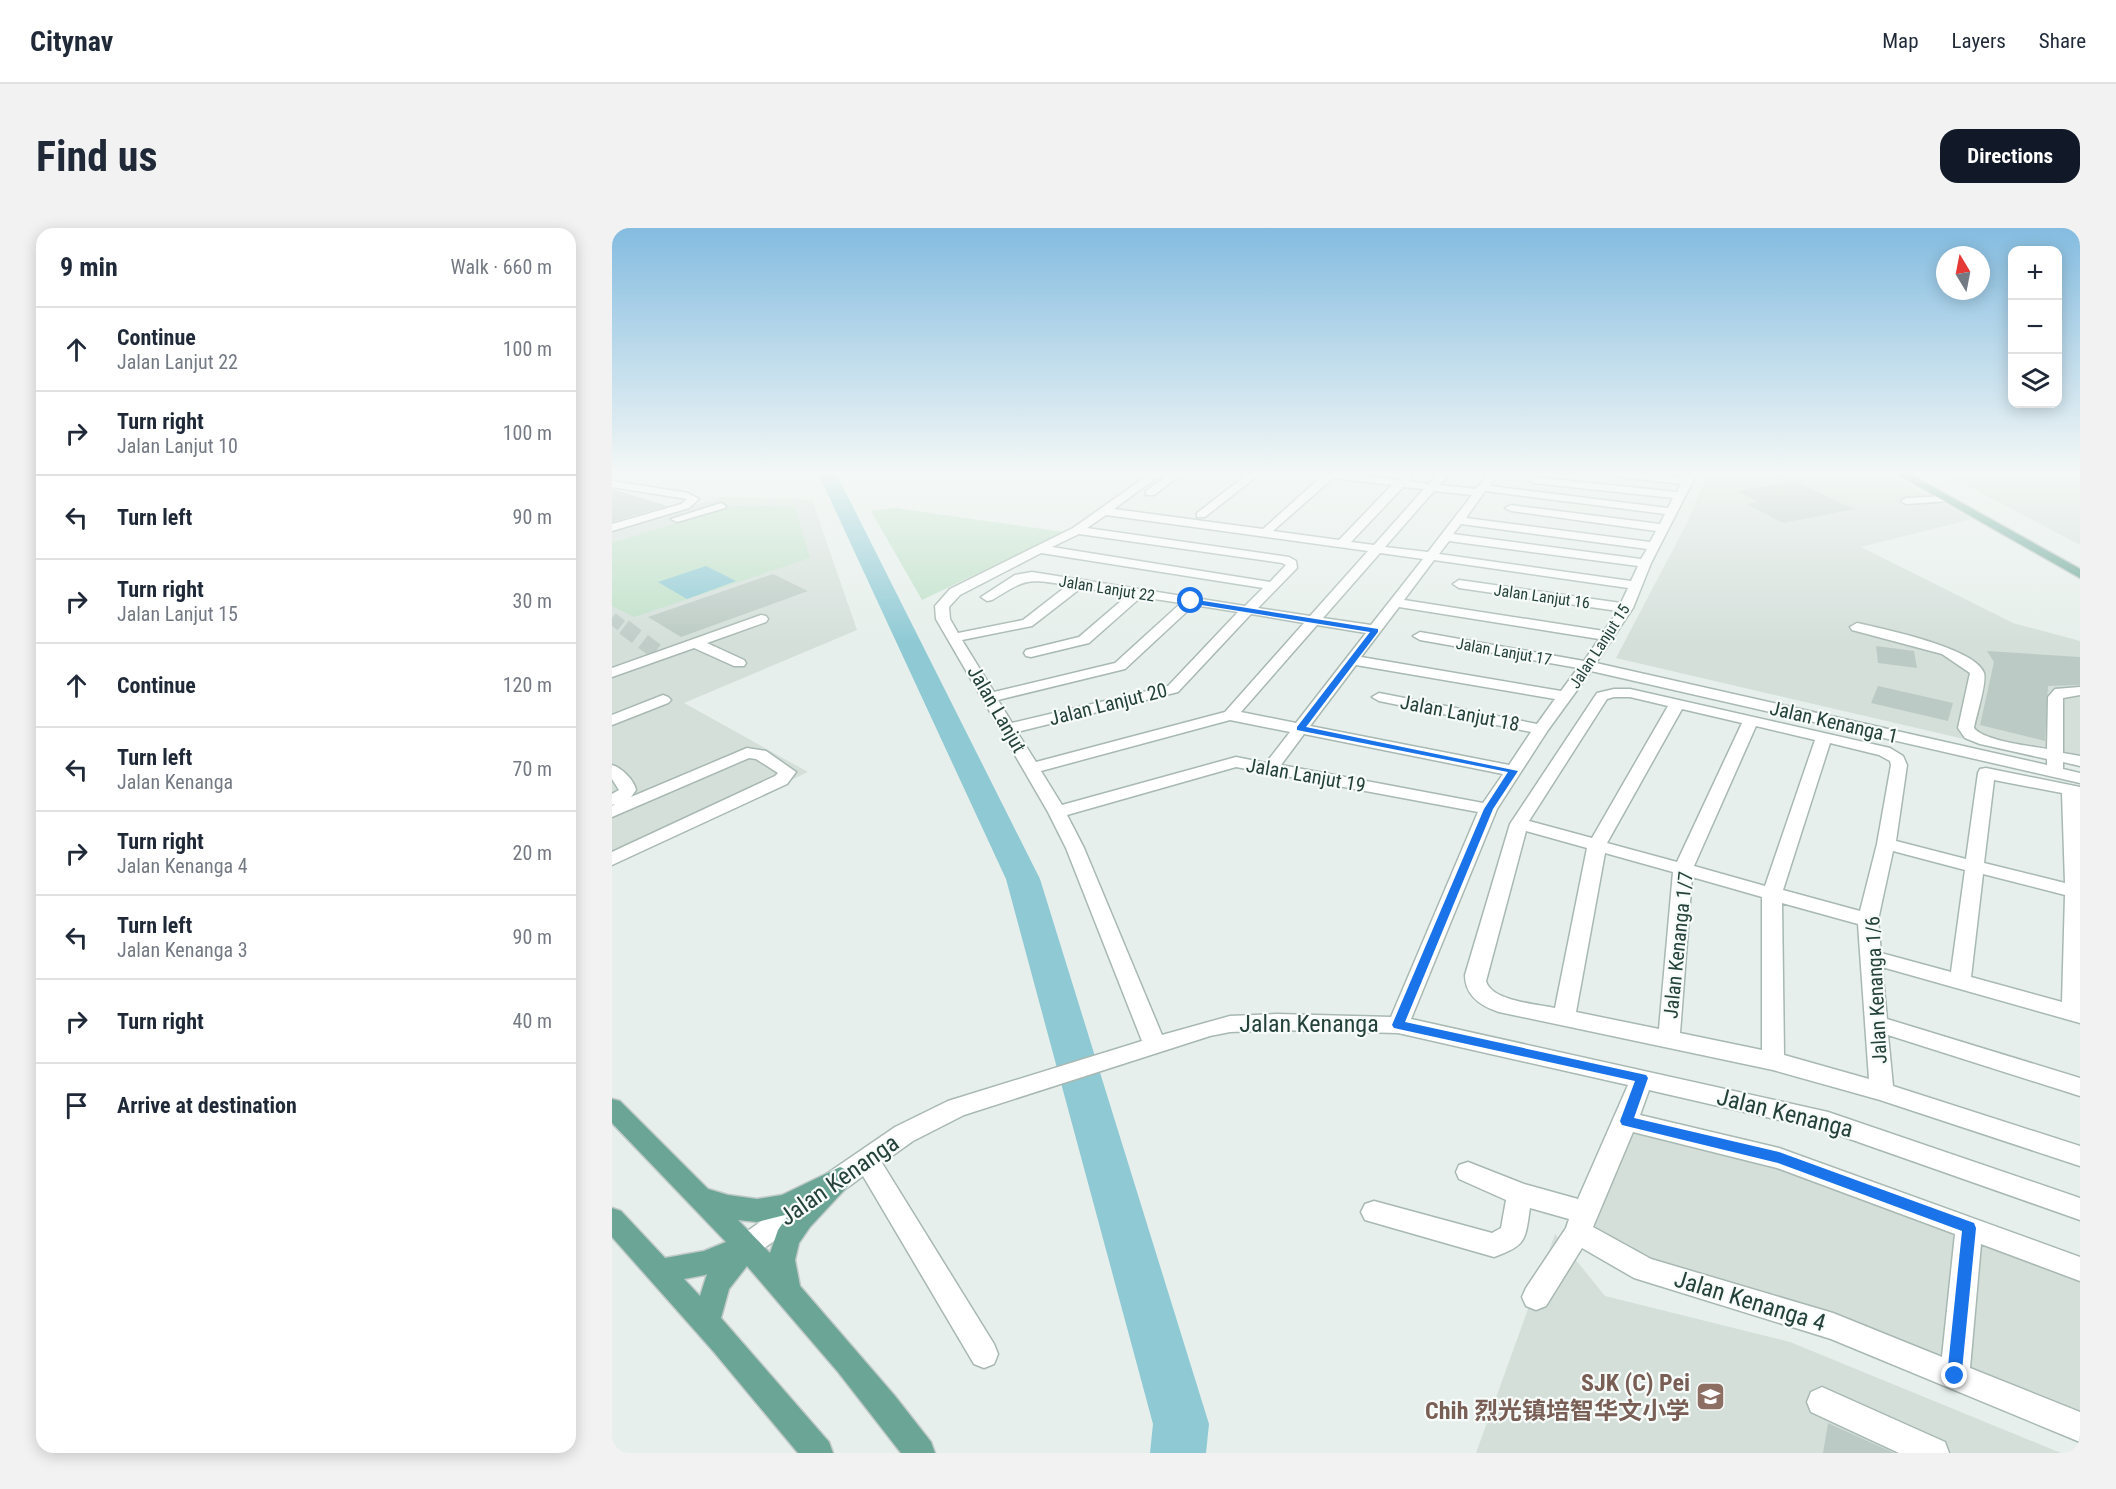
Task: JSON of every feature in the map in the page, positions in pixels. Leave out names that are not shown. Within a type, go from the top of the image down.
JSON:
[{"type":"main road","points":[[2002,530],[2080,573]]},
{"type":"main road","points":[[2025,530],[2080,560]]},
{"type":"main road","points":[[612,1108],[747,1246],[888,1410],[920,1453]]},
{"type":"main road","points":[[702,1198],[741,1210],[769,1209],[797,1200],[840,1178]]},
{"type":"main road","points":[[788,1295],[782,1262],[786,1242],[799,1223],[840,1178]]},
{"type":"main road","points":[[612,1219],[706,1322],[818,1453]]},
{"type":"main road","points":[[658,1271],[705,1263],[747,1246]]},
{"type":"main road","points":[[706,1322],[717,1283],[747,1246]]},
{"type":"street","points":[[612,538],[638,530]]},
{"type":"street","name":"Jalan Lanjut","points":[[1077,530],[955,592],[942,606],[944,619],[1032,768],[1075,848],[1155,1046]]},
{"type":"street","points":[[1078,530],[1184,545]]},
{"type":"street","points":[[1248,530],[1636,585]]},
{"type":"street","points":[[1343,543],[1355,530]]},
{"type":"street","points":[[1230,715],[1394,530]]},
{"type":"street","points":[[1271,767],[1451,530]]},
{"type":"street","points":[[1535,530],[1654,546]]},
{"type":"street","name":"Jalan Lanjut 15","points":[[1398,1025],[1488,809],[1626,608],[1662,530]]},
{"type":"street","points":[[1446,537],[1645,563]]},
{"type":"street","points":[[1031,653],[1084,640],[1157,568],[1184,545]]},
{"type":"street","name":"Jalan Lanjut 20","points":[[1009,729],[1173,689],[1248,610],[1292,568],[1292,564],[1285,560],[1184,545]]},
{"type":"street","points":[[1040,549],[1273,586]]},
{"type":"street","name":"Jalan Lanjut 22","points":[[987,597],[1026,576],[1375,630]]},
{"type":"street","points":[[956,638],[1027,622],[1079,583]]},
{"type":"street","name":"Jalan Lanjut 16","points":[[1459,584],[1626,608]]},
{"type":"street","points":[[991,697],[1120,666],[1191,601]]},
{"type":"street","points":[[1395,603],[1608,636]]},
{"type":"street","points":[[612,673],[761,619]]},
{"type":"street","points":[[1857,627],[1954,654],[1978,674],[1966,731],[1986,741],[2080,761]]},
{"type":"street","name":"Jalan Lanjut 17","points":[[1420,636],[1587,666]]},
{"type":"street","points":[[695,643],[739,663]]},
{"type":"street","points":[[1353,660],[1566,696]]},
{"type":"street","name":"Jalan Kenanga 1","points":[[1587,666],[2055,773],[2077,787]]},
{"type":"street","points":[[2055,773],[2055,697],[2060,692],[2080,692]]},
{"type":"street","points":[[1773,1061],[1772,894],[1824,738],[1630,693],[1602,696],[1519,824],[1474,982],[1483,995],[1499,1004],[1773,1061],[1882,1090],[2080,1156]]},
{"type":"street","name":"Jalan Lanjut 18","points":[[1378,697],[1541,729]]},
{"type":"street","points":[[612,720],[663,700]]},
{"type":"street","points":[[1564,1017],[1597,845],[1677,704]]},
{"type":"street","points":[[1032,768],[1230,715],[1514,771]]},
{"type":"street","name":"Jalan Kenanga 1/7","points":[[1669,1039],[1683,869],[1751,721]]},
{"type":"street","name":"Jalan Kenanga 1/6","points":[[1824,738],[1888,753],[1898,759],[1899,765],[1886,844],[1868,920],[1882,1090]]},
{"type":"street","points":[[612,812],[747,753],[760,754],[788,772],[781,780],[612,859]]},
{"type":"street","name":"Jalan Lanjut 19","points":[[1057,812],[1223,764],[1248,763],[1488,809]]},
{"type":"street","points":[[612,770],[627,785],[628,790],[625,794],[612,800]]},
{"type":"street","points":[[1870,957],[2076,1013],[2077,787],[1986,773],[1983,779],[1976,867],[1960,981]]},
{"type":"street","points":[[1519,824],[1868,920]]},
{"type":"street","points":[[1886,844],[2077,893]]},
{"type":"street","name":"Jalan Kenanga","points":[[747,1246],[904,1134],[932,1119],[983,1098],[1209,1028],[1239,1023],[1398,1025],[1642,1078],[1828,1122],[2080,1209]]},
{"type":"street","points":[[1878,1024],[2080,1087]]},
{"type":"street","points":[[1536,1297],[1581,1222],[1626,1121],[1642,1078]]},
{"type":"street","points":[[1626,1121],[1779,1158],[2080,1269]]},
{"type":"street","points":[[867,1160],[984,1354]]},
{"type":"street","name":"Jalan Kenanga 4","points":[[1468,1172],[1581,1222],[1644,1269],[1833,1326],[2080,1427]]},
{"type":"street","points":[[1374,1212],[1494,1245],[1513,1235],[1520,1194]]},
{"type":"street","points":[[1955,1376],[1969,1228]]},
{"type":"street","points":[[1821,1402],[1934,1453]]},
{"type":"shaded area","points":[[612,530],[822,530],[857,630],[684,703],[808,772],[612,865]]},
{"type":"shaded area","points":[[1683,530],[1928,530],[1861,547],[2013,623],[2080,641],[2080,766],[1616,658]]},
{"type":"shaded area","points":[[2052,530],[2080,530],[2080,545]]},
{"type":"shaded area","points":[[1633,1130],[1781,1165],[2080,1275],[2080,1418],[1647,1260],[1589,1227]]},
{"type":"shaded area","name":"SJK (C) Pei Chih 烈光镇培智华文小学","points":[[1555,1234],[1605,1296],[1790,1342],[2061,1453],[1476,1453]]},
{"type":"green space","points":[[654,530],[802,530],[810,558],[634,617],[612,606],[612,543]]},
{"type":"green space","points":[[882,530],[1064,532],[922,600]]},
{"type":"water","points":[[706,566],[736,581],[687,599],[658,582]]},
{"type":"building","points":[[773,574],[808,591],[681,637],[648,617]]},
{"type":"building","points":[[1876,646],[1914,651],[1917,668],[1878,663]]},
{"type":"building","points":[[1987,651],[2080,657],[2080,685],[2048,686],[2045,741],[1980,725],[1994,662]]},
{"type":"building","points":[[1878,686],[1953,703],[1948,721],[1871,703]]},
{"type":"building","points":[[1828,1423],[1894,1453],[1823,1453]]},
{"type":"waterway","points":[[855,530],[1023,879],[1181,1424],[1178,1453]]},
{"type":"tunnel","points":[[612,618],[626,629]]},
{"type":"tunnel","points":[[624,627],[661,655]]},
{"type":"place","name":"SJK (C) Pei Chih 烈光镇培智华文小学","points":[[1711,1397]]},
{"type":"route","points":[[1191,601],[1375,630],[1300,728],[1514,771],[1488,809],[1398,1025],[1642,1078],[1626,1121],[1779,1158],[1969,1228],[1955,1376]]}]
